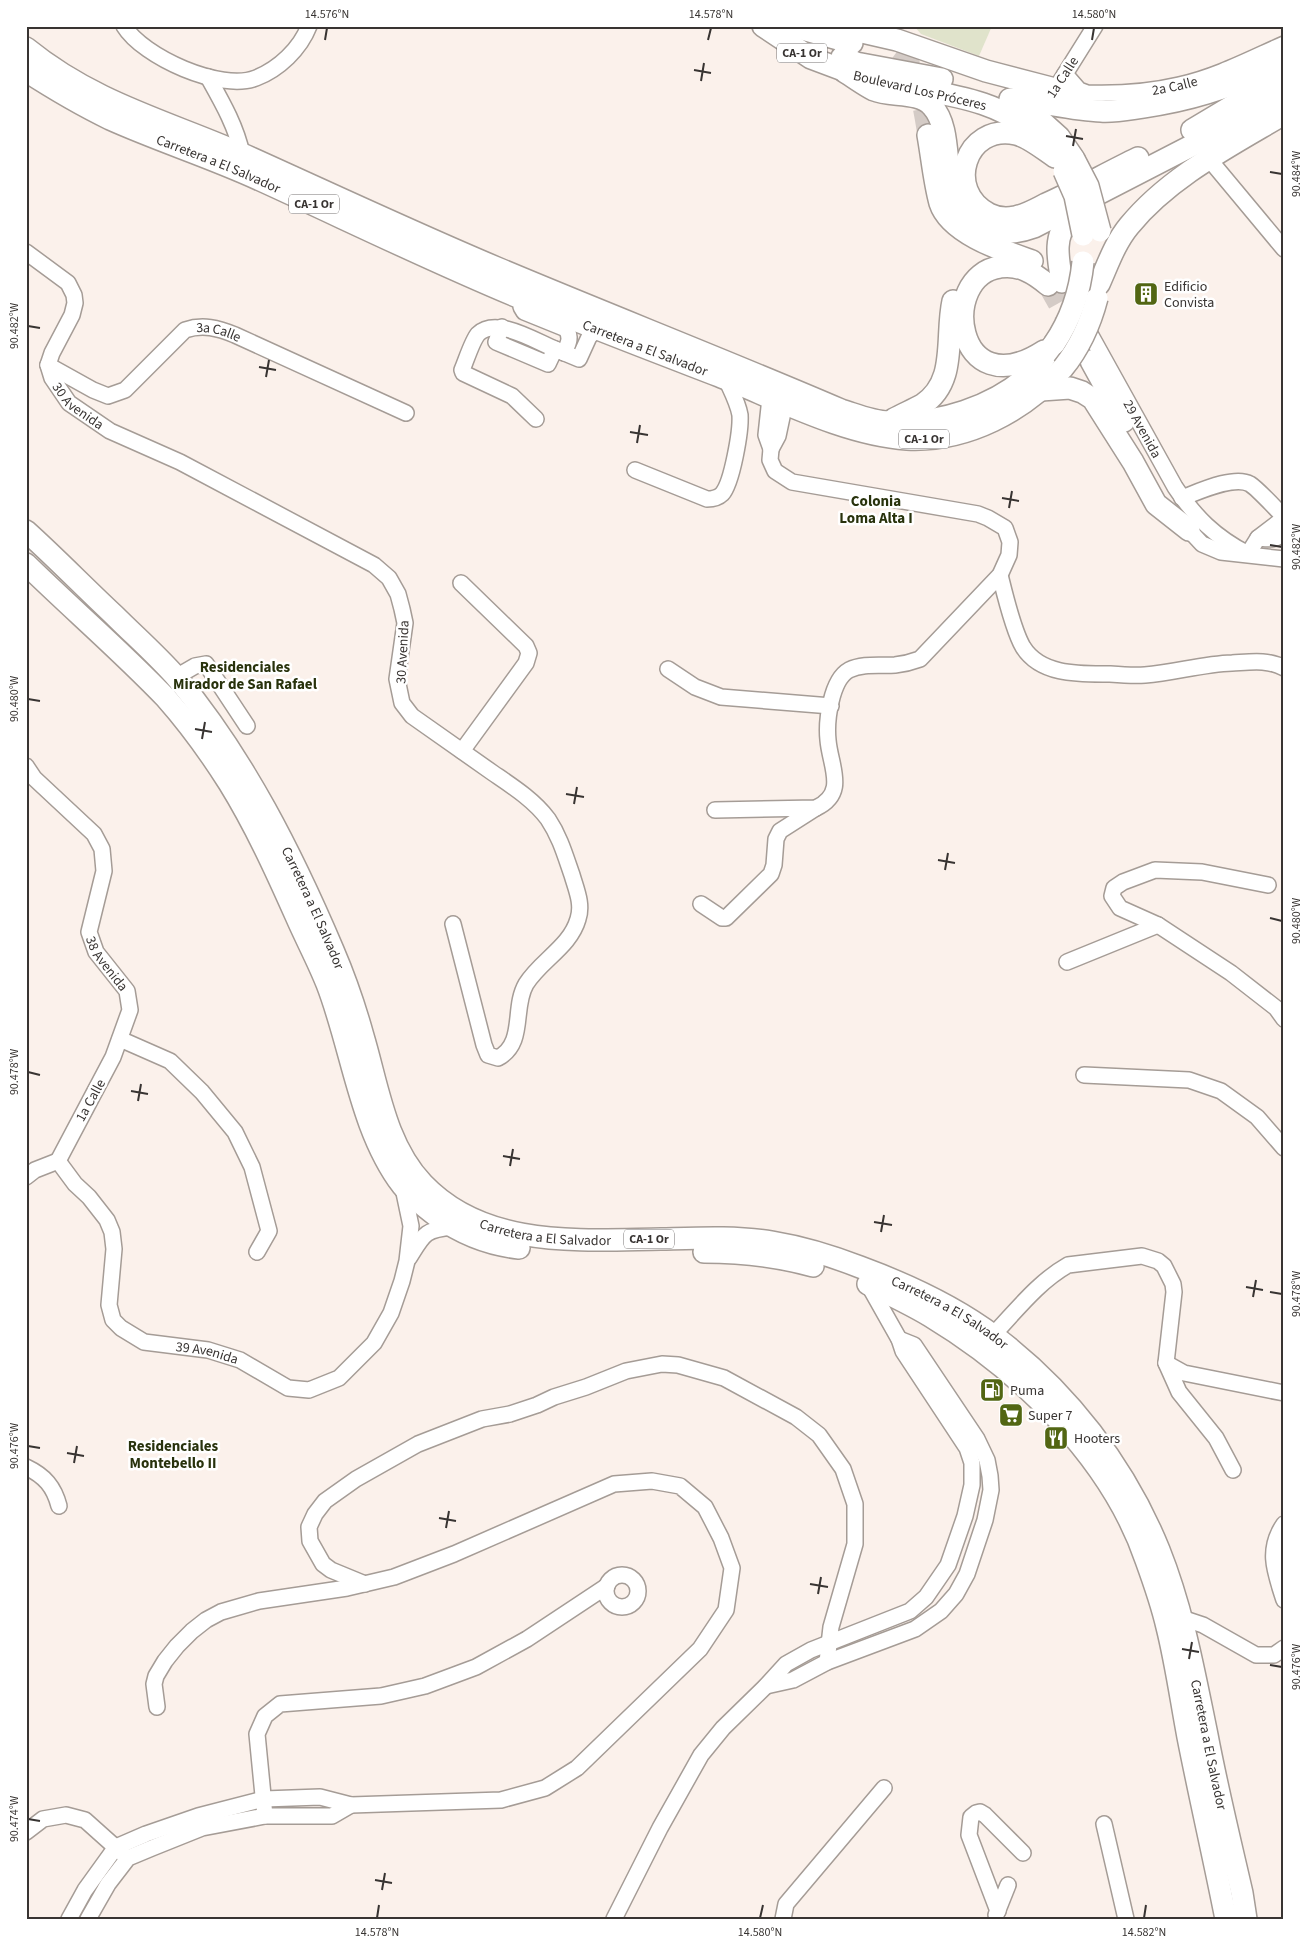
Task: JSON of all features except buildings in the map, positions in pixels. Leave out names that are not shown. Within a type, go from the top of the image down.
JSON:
[{"type":"highway","name":"Boulevard Los Próceres","points":[[763,26],[811,58],[845,72],[895,85],[971,100],[993,107],[1017,120],[1035,134],[1064,162]]},
{"type":"highway","name":"Boulevard Los Próceres","points":[[787,26],[824,48],[856,63],[980,87],[1010,99],[1028,109],[1048,125],[1059,137],[1064,162]]},
{"type":"highway","points":[[791,26],[850,43],[896,53]]},
{"type":"highway","points":[[836,26],[897,40],[986,71],[1055,88],[1079,108],[1108,111],[1167,104],[1218,90],[1263,72],[1284,60]]},
{"type":"highway","name":"Carretera a El Salvador","points":[[26,48],[49,67],[90,91],[140,114],[242,154],[495,267],[841,410],[888,422],[930,420],[955,414],[984,403],[1015,386],[1030,374],[1053,345],[1065,326],[1074,306],[1083,262],[1092,233]]},
{"type":"highway","name":"Carretera a El Salvador","points":[[26,71],[61,94],[111,119],[247,174],[523,299],[571,326],[598,328],[853,429],[878,436],[928,439],[971,430],[993,421],[1013,411],[1041,390],[1073,356],[1088,328],[1102,269],[1092,233],[1088,186],[1064,162]]},
{"type":"highway","points":[[845,72],[876,90],[923,100],[933,106],[941,121],[944,132],[950,184],[958,206],[977,225],[993,231],[1014,233],[1034,227],[1284,98]]},
{"type":"highway","points":[[1064,162],[1016,134],[990,135],[972,148],[964,170],[965,187],[971,200],[984,211],[1004,218],[1015,217],[1053,201],[1182,136],[1284,75]]},
{"type":"highway","points":[[1010,99],[1055,88]]},
{"type":"highway","points":[[1099,287],[1117,244],[1129,227],[1161,195],[1209,159],[1284,114]]},
{"type":"highway","points":[[928,135],[940,204],[948,217],[975,238],[1048,269],[1055,284]]},
{"type":"highway","points":[[1055,284],[1058,249],[1065,226],[1074,218],[1121,194],[1158,163]]},
{"type":"highway","points":[[888,422],[922,404],[940,386],[948,364],[949,316],[953,300],[957,289],[971,269],[982,262],[994,258],[1021,258]]},
{"type":"highway","points":[[1053,345],[1021,364],[996,365],[973,352],[963,322],[965,298],[970,286],[987,271],[1005,266],[1022,268],[1055,284]]},
{"type":"highway","points":[[1091,361],[1162,491],[1190,530]]},
{"type":"highway","points":[[1041,390],[1070,388],[1082,392],[1093,399],[1128,453],[1156,504],[1190,530]]},
{"type":"highway","name":"Carretera a El Salvador","points":[[26,531],[176,677],[233,753],[281,840],[342,974],[364,1038],[378,1096],[389,1127],[410,1168],[424,1186],[450,1206],[471,1218],[504,1231],[537,1238],[587,1240],[731,1238],[772,1242],[805,1249],[876,1273],[915,1290],[957,1312],[993,1335],[1051,1387],[1079,1418],[1109,1456],[1131,1491],[1158,1547],[1182,1618],[1246,1919]]},
{"type":"highway","points":[[26,554],[63,588],[72,585],[73,576]]},
{"type":"highway","name":"Carretera a El Salvador","points":[[26,564],[166,699],[201,742],[228,782],[250,820],[283,886],[327,984],[346,1037],[362,1098],[380,1146],[402,1186],[426,1208],[452,1227],[478,1238],[508,1247],[543,1251],[727,1252],[802,1263],[868,1284],[931,1316],[997,1362],[1048,1408],[1088,1455],[1110,1487],[1146,1558],[1167,1626],[1226,1919]]},
{"type":"highway","points":[[81,618],[85,608],[94,607],[135,643],[153,653]]},
{"type":"highway","points":[[931,1316],[951,1324],[978,1341],[987,1341],[993,1335]]},
{"type":"street","points":[[124,26],[130,36],[158,56],[175,65],[208,77],[240,81],[255,78],[274,68],[290,55],[305,38],[310,26]]},
{"type":"street","name":"1a Calle","points":[[1055,88],[1095,26]]},
{"type":"street","name":"2a Calle","points":[[1055,88],[1078,90],[1087,93],[1157,90],[1212,75],[1284,44]]},
{"type":"street","points":[[208,77],[225,106],[237,134],[242,154]]},
{"type":"street","points":[[1209,159],[1284,249]]},
{"type":"street","name":"30 Avenida","points":[[26,252],[68,283],[74,295],[75,303],[72,316],[52,353],[48,365],[52,378],[69,403],[110,431],[180,462],[374,565],[390,578],[398,594],[406,623],[397,679],[402,703],[412,716],[523,794],[547,818],[561,842],[580,900],[579,918],[571,936],[526,984],[521,998],[517,1030],[512,1045],[506,1054],[498,1058],[488,1055],[484,1045],[453,924]]},
{"type":"street","name":"29 Avenida","points":[[1055,284],[1187,503],[1204,524],[1226,541],[1248,554]]},
{"type":"street","name":"3a Calle","points":[[48,365],[93,390],[108,396],[125,390],[185,330],[196,326],[207,326],[235,335],[406,413]]},
{"type":"street","points":[[559,351],[570,340],[571,326]]},
{"type":"street","points":[[536,419],[512,396],[463,373],[462,370],[478,335],[487,328],[502,327],[579,359],[589,337],[598,328]]},
{"type":"street","points":[[635,470],[708,499],[714,499],[721,495],[732,475],[740,415],[726,379]]},
{"type":"street","points":[[701,904],[722,918],[726,918],[771,874],[774,865],[776,839],[780,831],[829,799],[834,790],[836,778],[827,732],[835,686],[839,679],[849,670],[864,666],[908,663],[920,659],[1000,575],[1009,555],[1010,542],[1005,528],[978,514],[792,482],[775,471],[770,460],[771,448],[766,435],[778,400]]},
{"type":"street","points":[[1187,503],[1215,493],[1223,484],[1233,482],[1250,484],[1284,518],[1258,538],[1248,554]]},
{"type":"street","name":"29 Avenida","points":[[1190,530],[1202,544],[1228,553],[1284,559]]},
{"type":"street","points":[[1258,538],[1273,539],[1284,532]]},
{"type":"street","points":[[1000,575],[1008,606],[1023,647],[1034,660],[1053,669],[1076,674],[1145,675],[1219,663],[1267,662],[1276,663],[1284,668]]},
{"type":"street","points":[[461,583],[526,646],[529,653],[526,663],[462,751]]},
{"type":"street","points":[[176,677],[196,666],[206,664],[209,666],[247,726]]},
{"type":"street","points":[[668,669],[695,687],[721,697],[831,706]]},
{"type":"street","name":"38 Avenida","points":[[26,766],[34,778],[94,834],[102,848],[104,871],[89,932],[96,952],[127,991],[130,1010],[120,1039]]},
{"type":"street","points":[[715,810],[816,808]]},
{"type":"street","points":[[1268,885],[1202,872],[1155,870],[1123,882],[1114,888],[1112,896],[1120,908],[1158,925],[1232,973],[1276,1008],[1284,1019]]},
{"type":"street","points":[[1067,962],[1158,925]]},
{"type":"street","points":[[120,1039],[170,1061],[202,1092],[235,1132],[252,1167],[269,1231],[257,1252]]},
{"type":"street","name":"1a Calle","points":[[58,1161],[114,1057],[120,1039]]},
{"type":"street","points":[[1084,1075],[1189,1080],[1221,1091],[1257,1117],[1284,1148]]},
{"type":"street","points":[[26,1177],[35,1170],[58,1161]]},
{"type":"street","name":"39 Avenida","points":[[58,1161],[75,1184],[89,1197],[107,1220],[112,1232],[114,1249],[109,1305],[113,1320],[144,1342],[208,1350],[240,1360],[288,1388],[309,1390],[338,1378],[374,1343],[391,1314],[407,1261],[411,1226],[402,1186]]},
{"type":"street","name":"39 Avenida","points":[[407,1261],[421,1238],[433,1229],[452,1227]]},
{"type":"street","points":[[993,1335],[1033,1292],[1059,1270],[1068,1266],[1142,1256],[1158,1261],[1164,1266],[1173,1284],[1174,1292],[1166,1363],[1179,1392],[1216,1438],[1233,1470]]},
{"type":"street","points":[[766,1686],[794,1680],[827,1662],[915,1630],[941,1611],[956,1594],[967,1574],[985,1520],[991,1490],[990,1476],[967,1448],[961,1428],[903,1352],[899,1338],[868,1284]]},
{"type":"street","points":[[1166,1363],[1184,1373],[1284,1393]]},
{"type":"street","points":[[365,1584],[331,1570],[323,1564],[310,1541],[309,1527],[315,1514],[325,1501],[356,1479],[418,1444],[482,1420],[510,1414],[537,1405],[626,1371],[662,1364],[678,1366],[724,1378],[796,1417],[819,1435],[843,1469],[855,1504],[855,1544],[831,1627],[827,1662]]},
{"type":"street","points":[[614,1919],[660,1828],[701,1755],[723,1728],[786,1664],[811,1650],[910,1611],[926,1597],[948,1565],[965,1516],[972,1485],[980,1462]]},
{"type":"street","points":[[26,1467],[47,1480],[56,1493],[59,1506]]},
{"type":"street","points":[[69,1919],[85,1890],[116,1847],[146,1834],[198,1816],[264,1799],[320,1797],[352,1806],[501,1800],[545,1788],[577,1768],[700,1649],[726,1610],[732,1568],[721,1538],[705,1507],[680,1486],[652,1481],[614,1484],[454,1554],[394,1577],[365,1584],[240,1605],[221,1612],[206,1620],[177,1646],[156,1676],[153,1689],[157,1707]]},
{"type":"street","points":[[965,1516],[985,1520]]},
{"type":"street","points":[[1284,1524],[1274,1543],[1274,1567],[1284,1600]]},
{"type":"street","points":[[265,1816],[257,1734],[265,1716],[280,1704],[381,1696],[425,1686],[476,1667],[526,1640],[607,1586]]},
{"type":"street","points":[[1182,1618],[1203,1625],[1256,1655],[1274,1655],[1284,1648]]},
{"type":"street","points":[[886,1620],[894,1637]]},
{"type":"street","points":[[783,1919],[786,1904],[884,1788]]},
{"type":"street","points":[[88,1919],[108,1884],[128,1858],[202,1828],[265,1816],[332,1816],[352,1806]]},
{"type":"street","points":[[996,1915],[969,1835],[972,1817],[980,1812],[1023,1853]]},
{"type":"street","points":[[26,1832],[43,1819],[66,1815],[85,1820],[128,1858]]},
{"type":"street","points":[[1104,1824],[1126,1919]]},
{"type":"street","points":[[996,1915],[1008,1885]]},
{"type":"green space","points":[[914,26],[992,26],[979,56],[921,34]]},
{"type":"tunnel","points":[[896,53],[912,69],[921,97],[928,135]]},
{"type":"tunnel","points":[[1048,285],[1075,333]]},
{"type":"place","name":"Edificio Convista","points":[[1146,294]]},
{"type":"place","name":"Puma","points":[[992,1390]]},
{"type":"place","name":"Super 7","points":[[1011,1415]]},
{"type":"place","name":"Hooters","points":[[1056,1438]]},
{"type":"district","name":"Colonia Loma Alta I","points":[[876,510]]},
{"type":"district","name":"Residenciales Mirador de San Rafael","points":[[245,676]]},
{"type":"district","name":"Residenciales Montebello II","points":[[173,1454]]}]
